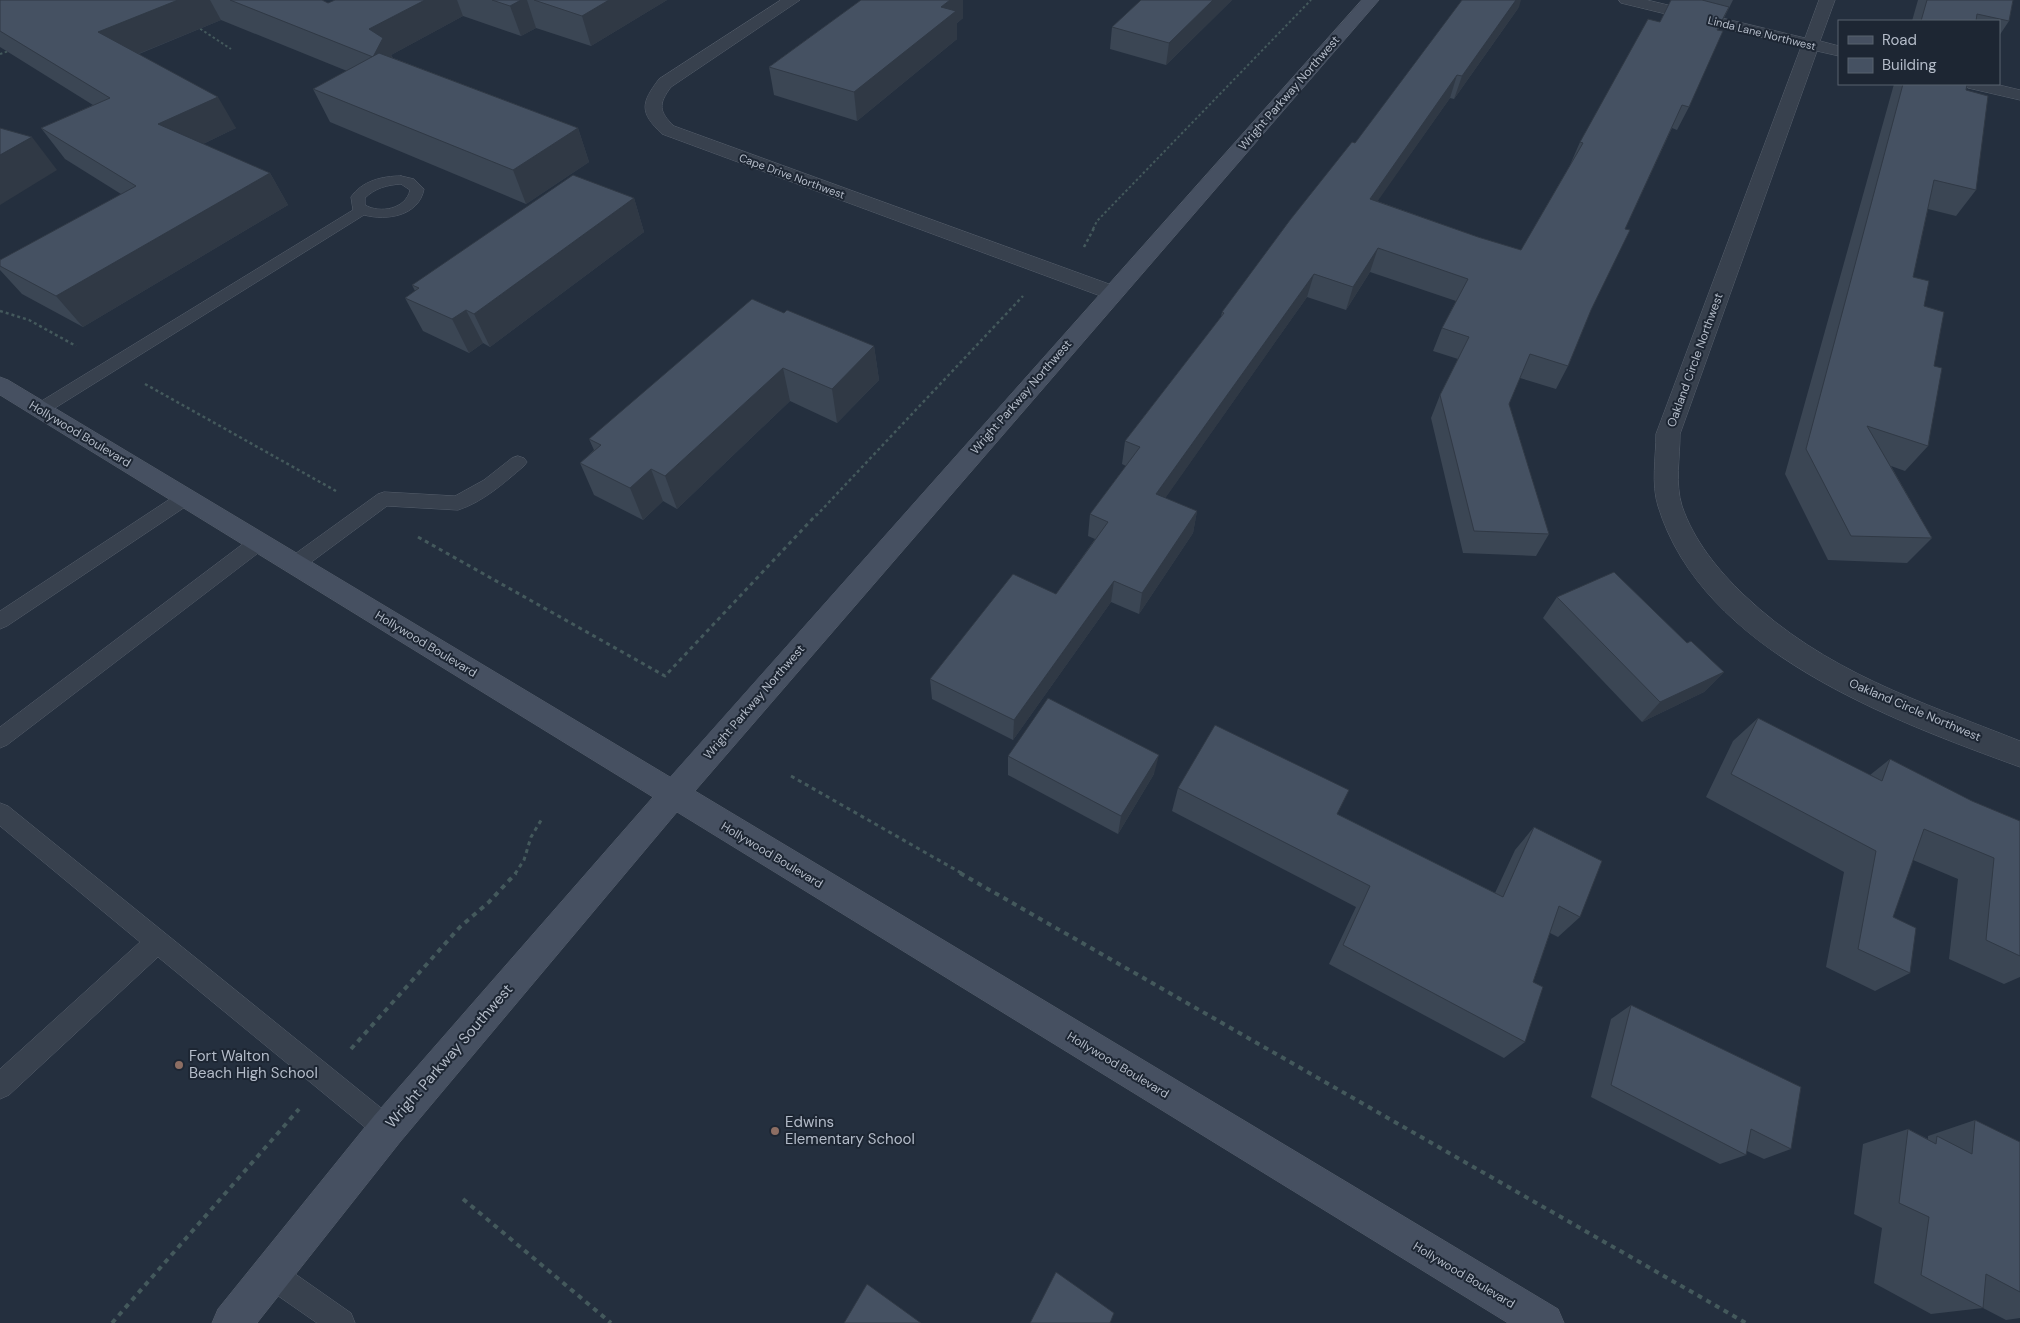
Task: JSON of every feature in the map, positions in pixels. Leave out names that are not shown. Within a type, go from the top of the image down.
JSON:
[{"type":"street","name":"Cape Drive Northwest","points":[[792,0],[666,83],[653,98],[652,111],[656,120],[668,130],[1113,293]]},
{"type":"street","name":"Wright Parkway Northwest","points":[[673,795],[1371,0]]},
{"type":"street","name":"Linda Lane Northwest","points":[[1628,0],[1838,51]]},
{"type":"street","name":"Oakland Circle Northwest","points":[[1827,0],[1668,434],[1669,503],[1678,528],[1702,567],[1730,599],[1767,631],[1797,653],[1865,691],[2020,754]]},
{"type":"street","points":[[1978,85],[2020,95]]},
{"type":"street","name":"Hollywood Boulevard","points":[[0,385],[1544,1323]]},
{"type":"street","name":"Wright Parkway Southwest","points":[[232,1323],[386,1129],[673,795]]},
{"type":"lane","points":[[41,409],[362,210]]},
{"type":"lane","points":[[295,564],[384,499],[458,503],[490,485],[518,462]]},
{"type":"lane","points":[[0,621],[184,498]]},
{"type":"lane","points":[[0,739],[259,542]]},
{"type":"lane","points":[[0,813],[386,1129]]},
{"type":"lane","points":[[0,1086],[157,942]]},
{"type":"lane","points":[[271,1274],[342,1323]]},
{"type":"path","points":[[665,676],[1035,284],[1087,245],[1097,221],[1311,0]]},
{"type":"path","points":[[190,23],[231,50]]},
{"type":"path","points":[[0,54],[9,51]]},
{"type":"path","points":[[791,776],[1746,1323]]},
{"type":"path","points":[[463,1199],[612,1323]]},
{"type":"building","points":[[0,0],[178,0],[98,32],[218,97],[158,124],[270,173],[56,296],[0,266],[0,260],[136,186],[41,128],[110,98],[0,31]]},
{"type":"building","points":[[230,0],[322,0],[328,3],[335,0],[425,0],[369,29],[383,38],[373,57]]},
{"type":"building","points":[[492,0],[521,0],[510,6]]},
{"type":"building","points":[[534,0],[609,0],[582,16]]},
{"type":"building","points":[[861,0],[950,0],[941,7],[956,11],[854,92],[769,67]]},
{"type":"building","points":[[1141,0],[1213,0],[1169,43],[1112,27]]},
{"type":"building","points":[[1462,0],[1516,0],[1462,76],[1457,75],[1370,199],[1521,250],[1583,143],[1580,142],[1648,19],[1660,22],[1671,0],[1702,0],[1729,7],[1717,30],[1723,31],[1689,107],[1682,105],[1625,229],[1630,230],[1591,310],[1568,366],[1530,354],[1509,404],[1549,534],[1474,531],[1440,395],[1469,337],[1442,328],[1468,279],[1378,248],[1353,287],[1314,274],[1156,494],[1197,511],[1142,593],[1114,581],[1014,720],[930,679],[1013,574],[1056,594],[1108,522],[1090,514],[1140,447],[1125,441],[1224,313],[1222,312],[1290,220],[1352,142],[1355,143]]},
{"type":"building","points":[[1927,0],[2013,0],[2009,21],[1977,14],[1976,20],[1921,20]]},
{"type":"building","points":[[379,53],[578,128],[513,170],[313,89]]},
{"type":"building","points":[[1903,85],[1967,85],[1966,90],[1988,96],[1976,190],[1934,180],[1913,277],[1929,281],[1924,306],[1944,312],[1934,366],[1942,368],[1928,446],[1867,426],[1932,538],[1851,536],[1806,449]]},
{"type":"building","points":[[0,128],[32,137],[0,155]]},
{"type":"building","points":[[573,175],[634,198],[474,314],[466,310],[452,319],[405,298],[419,288],[412,285]]},
{"type":"building","points":[[752,299],[784,313],[787,310],[874,346],[832,389],[783,368],[665,476],[651,469],[630,488],[580,463],[601,445],[589,439]]},
{"type":"building","points":[[1614,572],[1687,643],[1691,641],[1724,672],[1660,702],[1557,597]]},
{"type":"building","points":[[1048,698],[1159,755],[1121,816],[1008,756]]},
{"type":"building","points":[[1758,718],[1882,781],[1890,759],[1972,801],[2020,821],[2020,956],[1986,940],[1994,858],[1924,829],[1893,917],[1916,928],[1910,973],[1858,949],[1876,851],[1731,774]]},
{"type":"building","points":[[1215,725],[1349,790],[1337,814],[1503,897],[1534,827],[1602,861],[1580,917],[1559,906],[1533,982],[1543,987],[1525,1042],[1343,945],[1370,886],[1178,788]]},
{"type":"building","points":[[1631,1005],[1801,1087],[1791,1149],[1751,1129],[1746,1155],[1611,1085]]},
{"type":"building","points":[[1975,1120],[2020,1142],[2020,1292],[1986,1274],[1983,1308],[1921,1275],[1929,1217],[1899,1203],[1908,1129],[1936,1144],[1937,1136],[1972,1154]]},
{"type":"building","points":[[1056,1272],[1114,1313],[1110,1323],[1030,1323]]},
{"type":"building","points":[[867,1284],[921,1323],[844,1323]]},
{"type":"place","name":"Fort Walton Beach High School","points":[[179,1065]]},
{"type":"place","name":"Edwins Elementary School","points":[[775,1131]]}]
